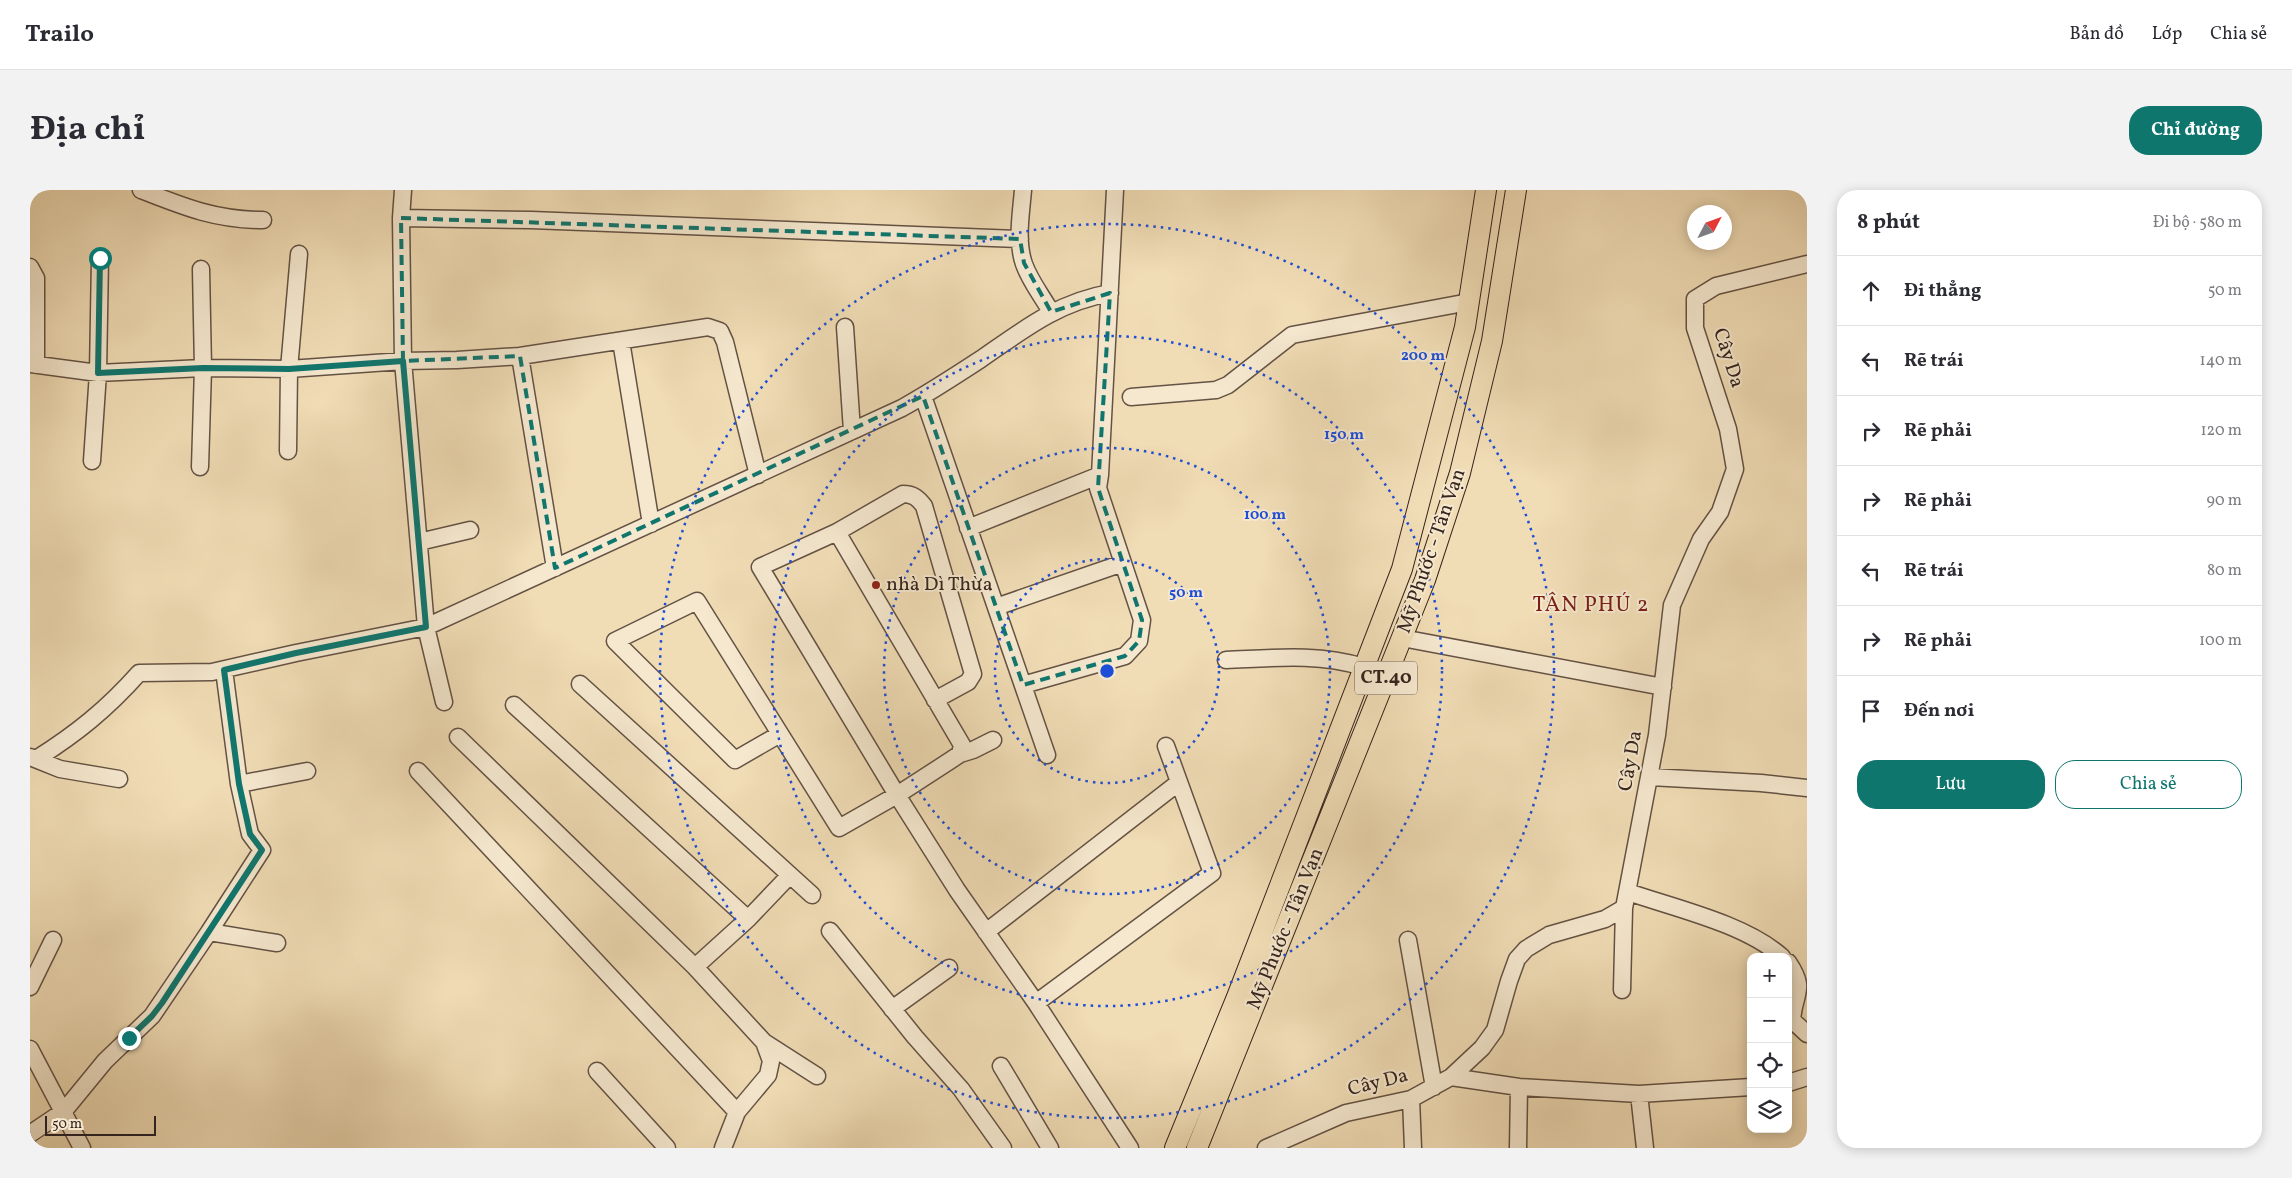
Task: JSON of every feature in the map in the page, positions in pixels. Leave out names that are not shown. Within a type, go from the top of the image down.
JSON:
[{"type":"main road","name":"Mỹ Phước - Tân Vạn","points":[[1175,1148],[1237,997],[1402,569],[1465,327],[1486,190]]},
{"type":"main road","name":"Mỹ Phước - Tân Vạn","points":[[1198,1148],[1425,580],[1460,473],[1492,341],[1516,190]]},
{"type":"street","points":[[141,190],[199,212],[237,220],[263,220]]},
{"type":"street","points":[[403,190],[401,218],[403,361],[426,627],[444,702]]},
{"type":"street","points":[[1022,190],[1020,239],[1024,263],[1051,312]]},
{"type":"street","points":[[1023,685],[1125,656],[1139,641],[1142,620],[1098,488],[1115,190]]},
{"type":"street","points":[[401,218],[531,220],[1020,239]]},
{"type":"street","points":[[288,451],[289,369],[299,254]]},
{"type":"street","points":[[92,461],[98,373],[100,258]]},
{"type":"street","name":"Cây Da","points":[[1266,1148],[1346,1113],[1411,1099],[1451,1077],[1482,1048],[1495,1030],[1517,959],[1526,949],[1549,935],[1605,919],[1626,900],[1650,777],[1672,605],[1701,539],[1720,512],[1735,469],[1728,428],[1695,328],[1695,299],[1716,286],[1807,264]]},
{"type":"street","points":[[30,267],[36,278],[33,364],[98,373],[203,368],[289,369],[403,361],[520,356],[708,327],[720,331],[726,342],[758,475]]},
{"type":"street","points":[[200,467],[203,368],[201,269]]},
{"type":"street","points":[[33,758],[90,723],[115,700],[139,673],[190,674],[224,670],[296,653],[426,627],[902,408],[1051,312],[1092,296],[1110,292]]},
{"type":"street","points":[[1131,397],[1216,390],[1228,385],[1292,335],[1469,302]]},
{"type":"street","points":[[844,327],[852,431]]},
{"type":"street","points":[[621,341],[651,524]]},
{"type":"street","points":[[520,356],[555,568]]},
{"type":"street","points":[[923,396],[1047,754]]},
{"type":"street","points":[[968,528],[1100,475]]},
{"type":"street","points":[[935,700],[968,682],[973,674],[924,506],[914,496],[902,494],[837,532],[760,567],[897,795],[1130,1148]]},
{"type":"street","points":[[419,542],[470,530]]},
{"type":"street","points":[[837,532],[962,745],[960,754]]},
{"type":"street","points":[[996,607],[1123,563]]},
{"type":"street","points":[[780,734],[735,760],[615,641],[697,601],[780,734],[838,828],[897,795],[960,754],[994,740]]},
{"type":"street","points":[[1402,638],[1663,687]]},
{"type":"street","points":[[1226,660],[1313,656],[1340,660],[1364,667]]},
{"type":"street","points":[[30,1134],[64,1111],[105,1061],[152,1016],[262,850],[250,834],[239,784],[224,670]]},
{"type":"street","points":[[580,684],[812,896]]},
{"type":"street","points":[[514,706],[748,919]]},
{"type":"street","points":[[458,737],[695,967],[764,1042],[817,1076]]},
{"type":"street","points":[[1036,1003],[1212,873],[1178,784],[1166,746]]},
{"type":"street","points":[[33,758],[60,769],[119,779]]},
{"type":"street","points":[[239,784],[307,771]]},
{"type":"street","points":[[418,771],[737,1112]]},
{"type":"street","points":[[1650,777],[1761,783],[1807,788]]},
{"type":"street","points":[[986,932],[1178,784]]},
{"type":"street","points":[[695,967],[748,919],[790,875]]},
{"type":"street","points":[[1622,990],[1626,900],[1726,926],[1770,945],[1778,953]]},
{"type":"street","points":[[830,931],[892,1009],[961,1089],[1003,1148]]},
{"type":"street","points":[[209,932],[277,943]]},
{"type":"street","points":[[30,987],[53,940]]},
{"type":"street","points":[[1408,940],[1434,1087]]},
{"type":"street","points":[[892,1009],[949,968]]},
{"type":"street","points":[[1792,969],[1799,980],[1800,992],[1792,1020],[1807,1034]]},
{"type":"street","points":[[723,1148],[737,1112],[768,1075],[771,1061],[764,1042]]},
{"type":"street","points":[[30,1049],[82,1148]]},
{"type":"street","points":[[1001,1066],[1050,1148]]},
{"type":"street","points":[[597,1071],[667,1148]]},
{"type":"street","points":[[1451,1077],[1519,1087],[1640,1094],[1747,1087]]},
{"type":"street","points":[[1792,1082],[1807,1077]]},
{"type":"street","points":[[1518,1148],[1519,1087]]},
{"type":"street","points":[[1640,1094],[1645,1148]]},
{"type":"street","points":[[1411,1099],[1413,1148]]},
{"type":"highlighted area","points":[[401,218],[1020,239],[1024,263],[1051,312],[1110,293],[1098,488],[1142,620],[1139,641],[1125,656],[1023,685],[923,396],[555,568],[520,356],[403,361]]},
{"type":"place","name":"nhà Dì Thừa","points":[[876,585]]},
{"type":"district","name":"TÂN PHÚ 2","points":[[1591,605]]},
{"type":"route","points":[[100,258],[98,373],[203,368],[289,369],[403,361],[426,627],[296,653],[224,670],[239,784],[250,834],[262,850],[162,1003],[152,1016],[129,1038]]}]
